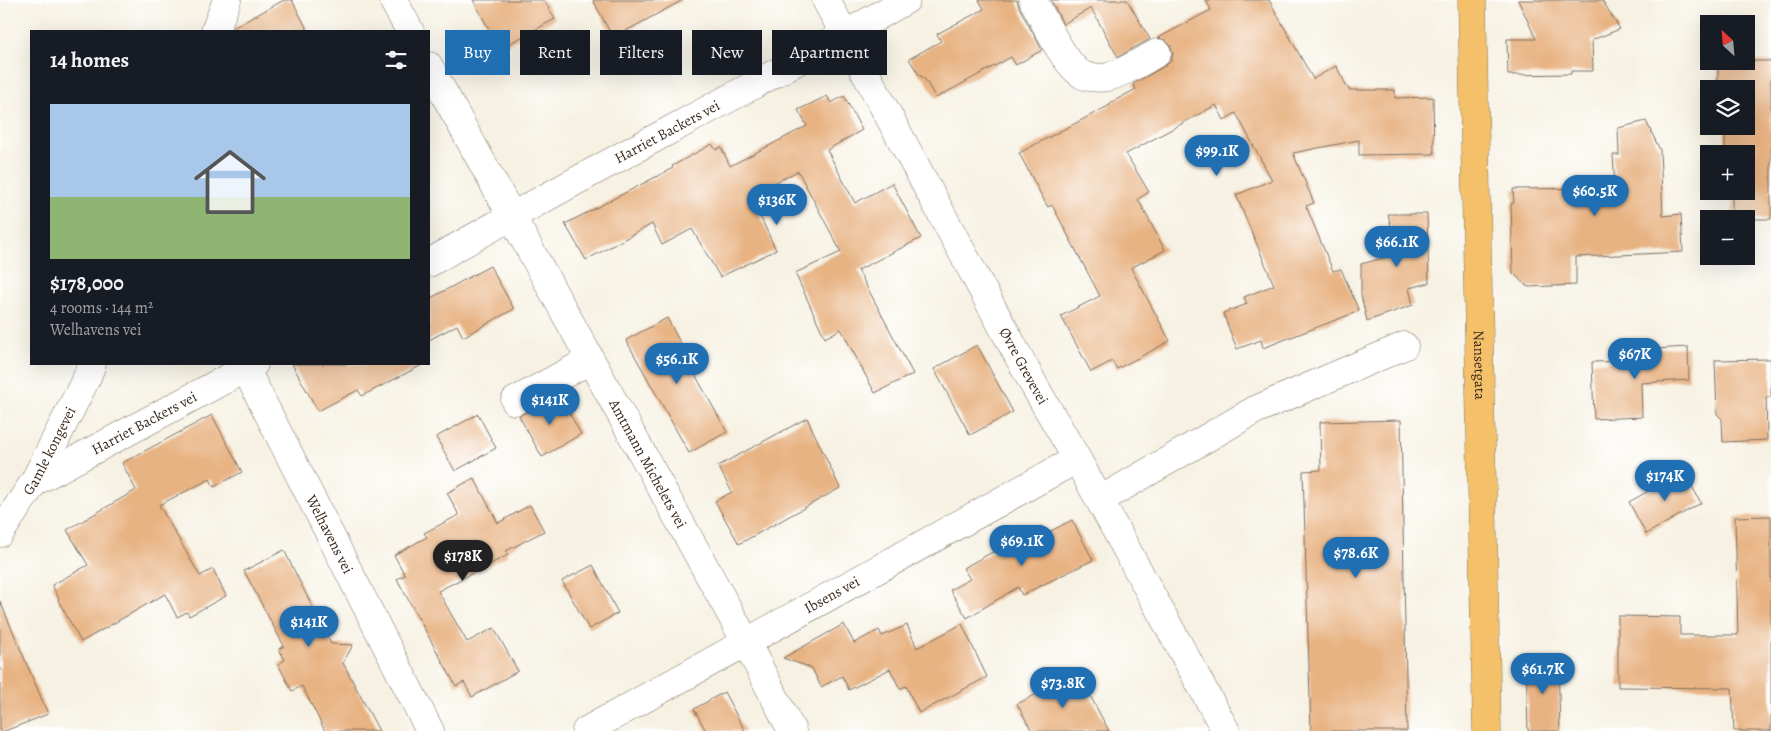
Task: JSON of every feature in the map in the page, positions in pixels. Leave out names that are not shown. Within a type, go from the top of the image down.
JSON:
[{"type":"main road","name":"Nansetgata","points":[[1472,0],[1487,731]]},
{"type":"street","points":[[215,30],[227,0]]},
{"type":"street","points":[[393,0],[409,30]]},
{"type":"street","name":"Øvre Grevevei","points":[[826,0],[842,30]]},
{"type":"street","name":"Harriet Backers vei","points":[[855,30],[906,0]]},
{"type":"street","points":[[1033,0],[1065,57],[1084,76],[1095,78],[1108,77],[1157,53]]},
{"type":"street","name":"Amtmann Michelets vei","points":[[430,68],[746,642],[792,731]]},
{"type":"street","name":"Harriet Backers vei","points":[[430,262],[773,75]]},
{"type":"street","name":"Øvre Grevevei","points":[[866,75],[1030,379],[1078,459],[1226,731]]},
{"type":"street","points":[[1100,500],[1254,410],[1404,346]]},
{"type":"street","points":[[515,401],[590,360]]},
{"type":"street","name":"Gamle kongevei","points":[[0,534],[34,482],[92,365]]},
{"type":"street","name":"Harriet Backers vei","points":[[34,482],[248,365]]},
{"type":"street","name":"Welhavens vei","points":[[248,365],[430,731]]},
{"type":"street","name":"Ibsens vei","points":[[586,731],[1078,459]]},
{"type":"building","points":[[284,0],[292,0],[307,30],[232,30]]},
{"type":"building","points":[[473,0],[544,0],[555,19],[535,30],[520,30],[520,38],[510,43],[510,30],[490,30]]},
{"type":"building","points":[[593,0],[683,0],[628,30],[609,30]]},
{"type":"building","points":[[979,0],[1017,0],[1042,50],[1016,65],[1011,57],[936,98],[924,78],[919,75],[909,59],[941,41],[937,34],[984,9]]},
{"type":"building","points":[[1051,0],[1127,0],[1150,39],[1118,57],[1091,8],[1063,24]]},
{"type":"building","points":[[1206,0],[1269,0],[1313,79],[1336,66],[1349,90],[1395,90],[1395,98],[1433,97],[1434,154],[1359,155],[1359,140],[1293,153],[1314,203],[1306,206],[1333,271],[1341,269],[1359,311],[1263,348],[1261,340],[1237,349],[1223,313],[1247,304],[1244,297],[1274,285],[1236,195],[1272,180],[1236,113],[1224,120],[1216,105],[1126,154],[1149,192],[1138,199],[1165,250],[1131,268],[1170,341],[1117,369],[1112,361],[1091,372],[1061,316],[1100,296],[1052,205],[1048,207],[1046,204],[1019,153],[1110,105],[1110,103],[1136,89],[1133,84],[1165,66],[1171,61],[1173,53],[1170,45],[1165,40],[1158,38],[1211,10]]},
{"type":"building","points":[[1518,0],[1602,0],[1620,29],[1592,40],[1593,71],[1571,71],[1571,74],[1508,75],[1507,39],[1536,39]]},
{"type":"building","points":[[1755,61],[1771,61],[1771,219],[1755,219],[1755,210],[1732,210],[1732,200],[1755,200],[1755,145],[1725,145],[1725,135],[1755,135],[1755,80],[1718,80],[1718,70],[1755,70]]},
{"type":"building","points":[[827,96],[831,103],[844,96],[862,130],[827,150],[855,203],[892,183],[921,238],[858,270],[913,374],[875,393],[841,329],[825,338],[795,273],[841,252],[798,171],[750,195],[776,250],[720,277],[692,229],[662,245],[652,224],[586,260],[565,224],[673,168],[672,166],[712,144],[716,150],[721,147],[730,166],[807,126],[798,110]]},
{"type":"building","points":[[1646,121],[1660,150],[1663,216],[1681,214],[1683,252],[1576,257],[1576,285],[1528,287],[1513,273],[1511,203],[1514,203],[1513,189],[1615,188],[1613,155],[1619,155],[1618,128]]},
{"type":"building","points":[[1388,214],[1427,214],[1429,283],[1409,288],[1413,305],[1367,321],[1361,295],[1361,264],[1398,254]]},
{"type":"building","points":[[490,266],[514,309],[463,337],[457,325],[430,339],[430,298]]},
{"type":"building","points":[[667,318],[689,359],[687,360],[727,432],[689,453],[626,340]]},
{"type":"building","points":[[977,345],[1013,412],[970,435],[934,369]]},
{"type":"building","points":[[1688,347],[1689,380],[1641,383],[1642,417],[1594,419],[1592,362],[1638,361],[1638,350]]},
{"type":"building","points":[[1771,359],[1771,397],[1766,397],[1767,440],[1723,442],[1722,419],[1717,414],[1715,360]]},
{"type":"building","points":[[293,365],[422,365],[362,396],[358,390],[318,411]]},
{"type":"building","points":[[559,395],[581,434],[542,457],[519,416]]},
{"type":"building","points":[[478,414],[496,448],[455,471],[436,437]]},
{"type":"building","points":[[212,415],[242,472],[214,487],[210,479],[159,505],[200,576],[213,569],[226,596],[189,616],[187,612],[177,617],[165,594],[81,642],[52,585],[88,565],[67,530],[136,490],[122,463]]},
{"type":"building","points":[[807,418],[840,488],[739,544],[715,501],[732,492],[718,466]]},
{"type":"building","points":[[1401,420],[1407,731],[1311,731],[1303,471],[1321,470],[1320,422]]},
{"type":"building","points":[[1684,471],[1701,503],[1646,534],[1629,502]]},
{"type":"building","points":[[474,478],[498,523],[530,505],[544,531],[506,551],[508,555],[438,591],[467,642],[494,628],[518,671],[472,697],[464,682],[456,686],[420,621],[397,579],[405,575],[394,555],[427,537],[424,533],[459,515],[447,493]]},
{"type":"building","points":[[1771,516],[1771,731],[1734,731],[1732,688],[1618,687],[1618,616],[1680,617],[1680,635],[1738,635],[1735,517]]},
{"type":"building","points":[[1072,520],[1093,560],[1022,595],[1018,587],[967,618],[950,590],[970,579],[963,568],[1041,526],[1045,534]]},
{"type":"building","points":[[284,550],[331,644],[353,645],[343,663],[379,731],[325,731],[302,686],[292,691],[278,664],[285,660],[279,649],[284,646],[244,571]]},
{"type":"building","points":[[593,565],[618,613],[589,629],[562,581]]},
{"type":"building","points":[[0,601],[48,714],[5,731],[0,731]]},
{"type":"building","points":[[844,624],[854,643],[879,630],[882,636],[907,625],[917,648],[962,624],[987,677],[919,713],[906,686],[900,689],[890,669],[849,690],[842,676],[821,687],[812,668],[783,658]]},
{"type":"building","points":[[1526,659],[1558,659],[1560,731],[1528,731]]},
{"type":"building","points":[[1078,673],[1109,731],[1032,731],[1017,704]]},
{"type":"building","points":[[724,692],[745,731],[706,731],[694,709]]}]
